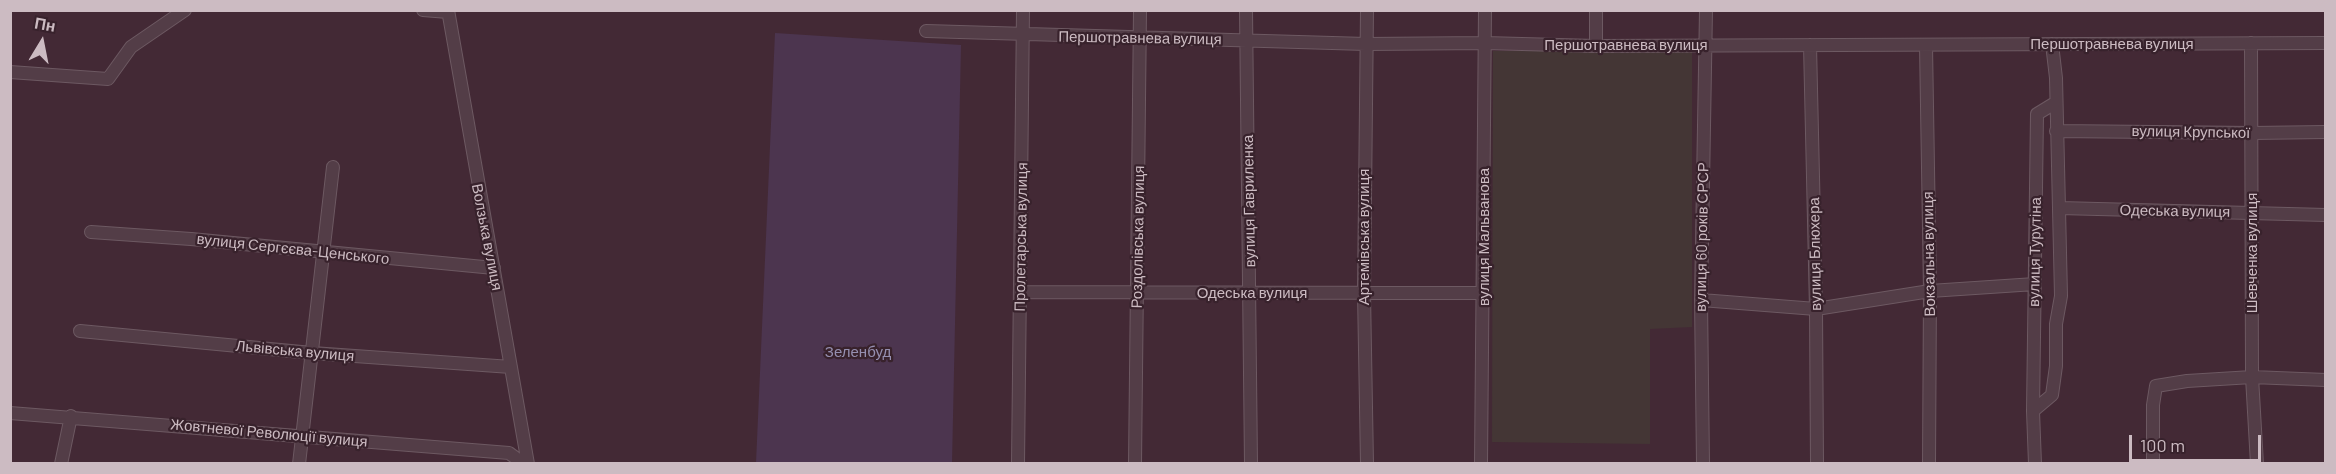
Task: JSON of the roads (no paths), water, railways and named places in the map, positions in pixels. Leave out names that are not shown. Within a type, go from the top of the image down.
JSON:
[{"type":"street","points":[[10,72],[108,79],[131,47],[185,10]]},
{"type":"street","points":[[423,10],[448,11]]},
{"type":"street","name":"Пролетарська вулиця","points":[[1018,464],[1023,10]]},
{"type":"street","name":"Роздолівська вулиця","points":[[1135,464],[1140,10]]},
{"type":"street","name":"вулиця Гавриленка","points":[[1246,10],[1251,293],[1251,464]]},
{"type":"street","name":"Артемівська вулиця","points":[[1367,10],[1364,293],[1367,464]]},
{"type":"street","name":"вулиця Мальванова","points":[[1481,464],[1485,10]]},
{"type":"street","points":[[1596,10],[1596,46]]},
{"type":"street","name":"вулиця 60 років СРСР","points":[[1703,464],[1701,300],[1706,10]]},
{"type":"street","name":"Волзька вулиця","points":[[448,11],[526,464]]},
{"type":"street","name":"Першотравнева вулиця","points":[[926,31],[1366,44],[1485,43],[1596,46],[2325,43]]},
{"type":"street","name":"Шевченка вулиця","points":[[2251,43],[2252,376],[2257,464]]},
{"type":"street","name":"вулиця Турутіна","points":[[2033,411],[2052,395],[2056,366],[2056,324],[2061,296],[2056,78],[2052,44]]},
{"type":"street","name":"вулиця Блюхера","points":[[1810,45],[1817,464]]},
{"type":"street","name":"Вокзальна вулиця","points":[[1926,45],[1929,464]]},
{"type":"street","name":"вулиця Турутіна","points":[[2035,464],[2033,411],[2037,114],[2055,103]]},
{"type":"street","name":"вулиця Крупської","points":[[2056,131],[2325,132]]},
{"type":"street","points":[[300,464],[333,167]]},
{"type":"street","name":"Одеська вулиця","points":[[2060,208],[2325,215]]},
{"type":"street","name":"вулиця Сергєєва-Ценського","points":[[91,232],[494,268]]},
{"type":"street","points":[[1701,300],[1816,309],[1929,291],[2035,284]]},
{"type":"street","name":"Одеська вулиця","points":[[1020,292],[1484,293]]},
{"type":"street","name":"Львівська вулиця","points":[[80,331],[312,353],[511,367]]},
{"type":"street","points":[[2153,464],[2153,405],[2156,386],[2252,376],[2325,381]]},
{"type":"street","name":"Жовтневої Революції вулиця","points":[[10,413],[70,416],[509,453],[526,464]]},
{"type":"street","points":[[61,464],[70,416]]},
{"type":"park label","name":"Зеленбуд","points":[[858,352]]}]
